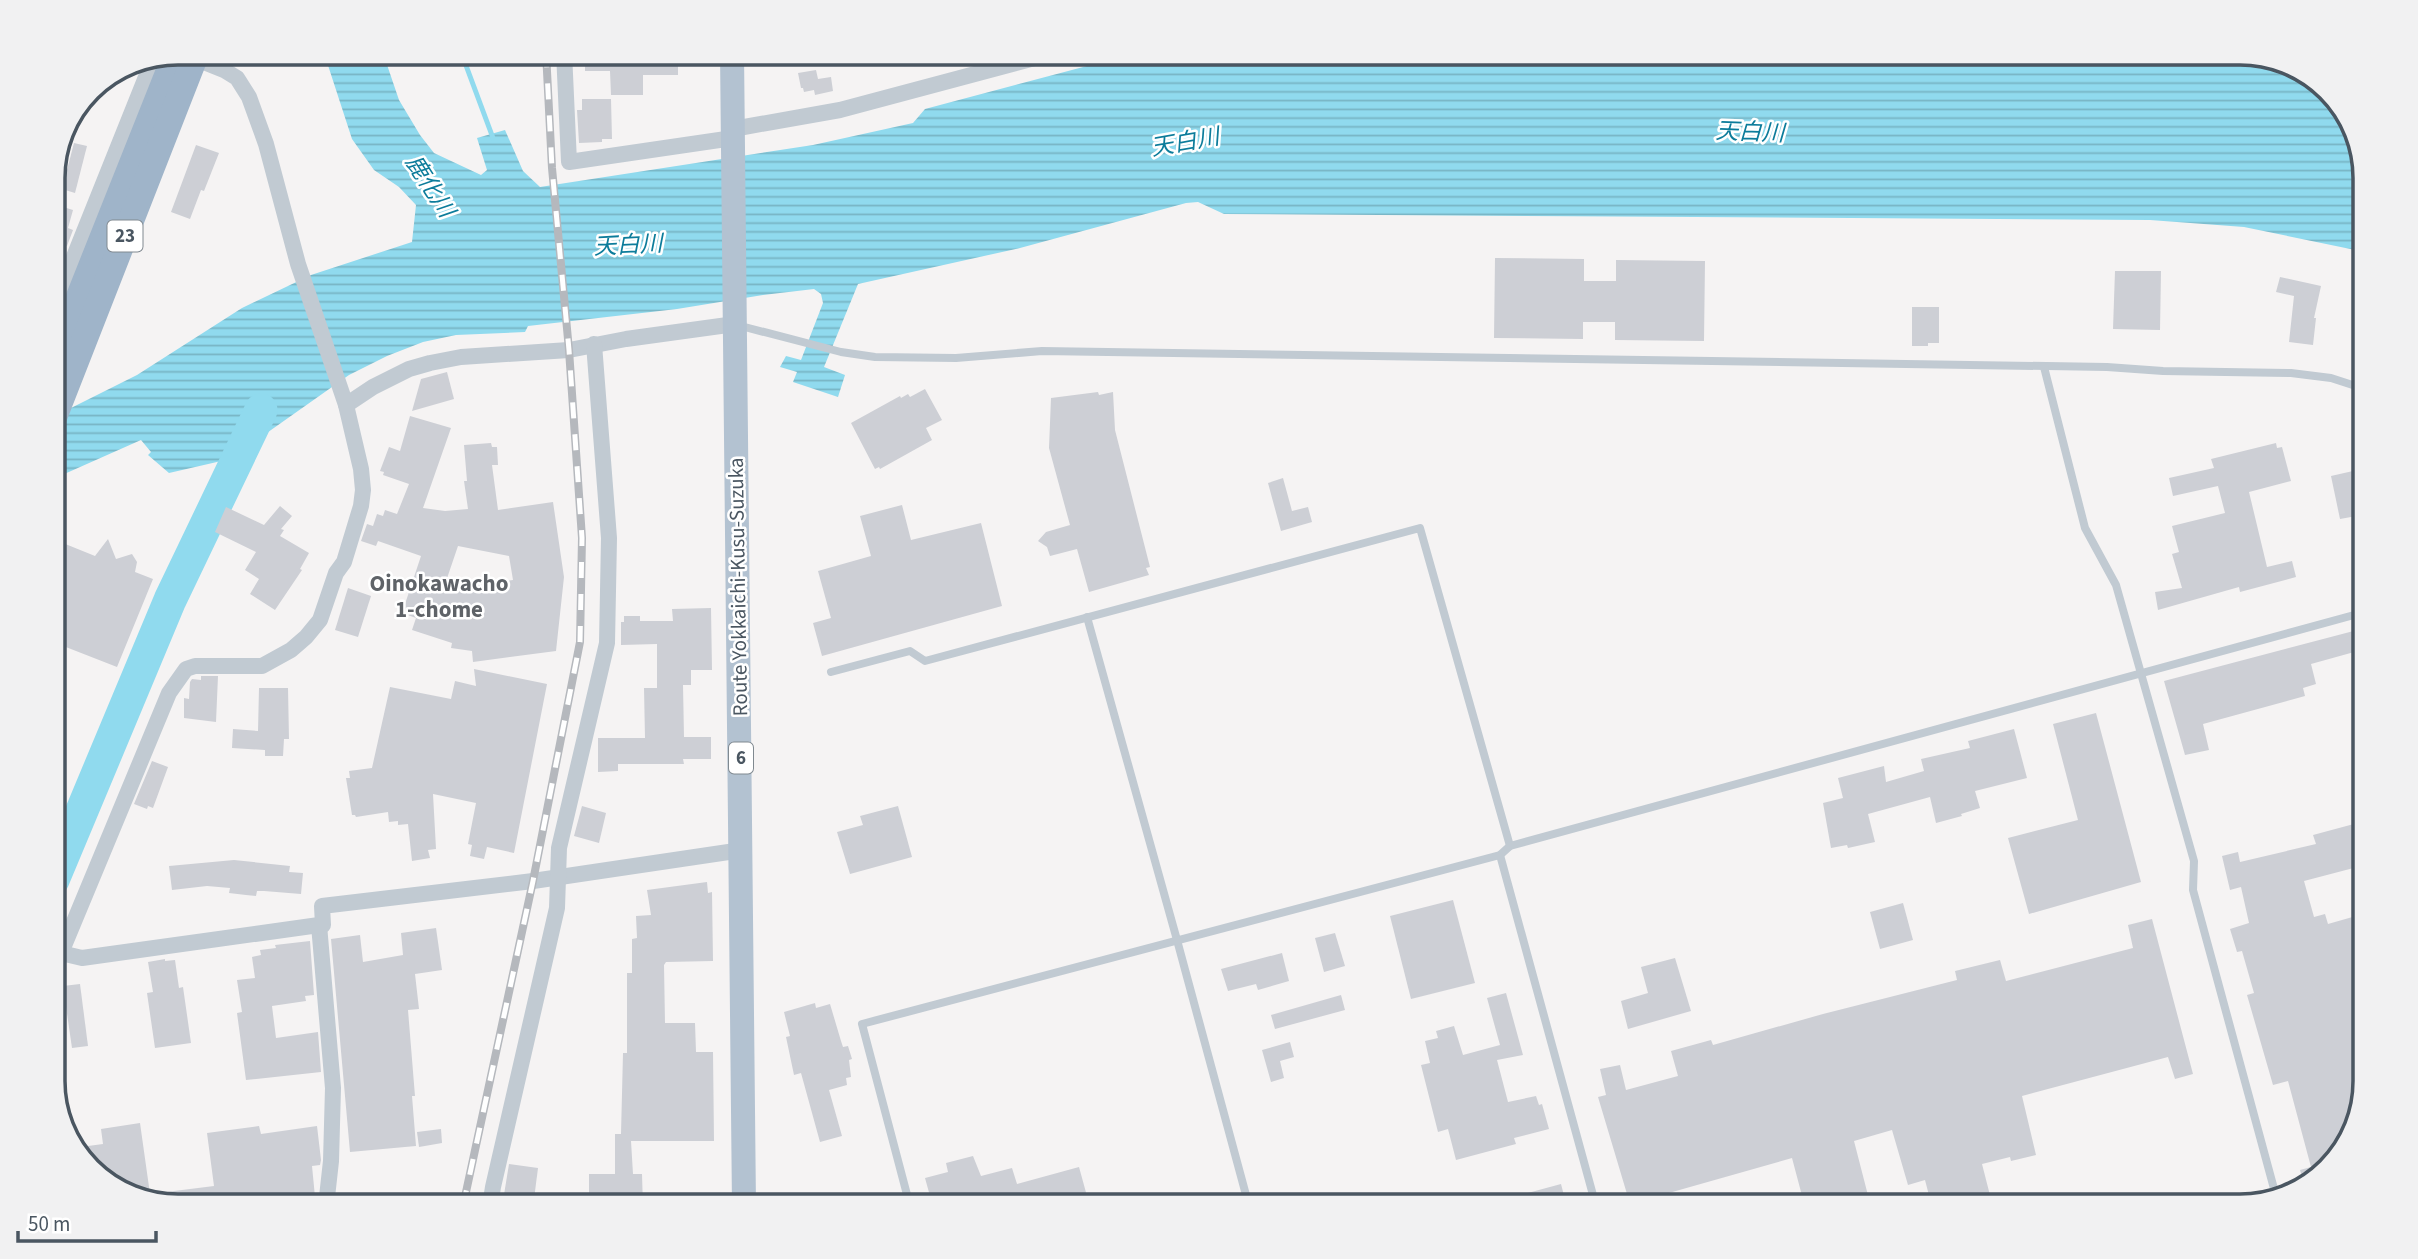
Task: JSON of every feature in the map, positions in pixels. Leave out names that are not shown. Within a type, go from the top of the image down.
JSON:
[{"type":"highway","name":"23","points":[[65,332],[173,65]]},
{"type":"highway","name":"23","points":[[65,390],[192,65]]},
{"type":"main road","name":"Route Yokkaichi-Kusu-Suzuka","points":[[732,65],[744,1194]]},
{"type":"street","points":[[65,932],[177,681],[186,669],[195,666],[262,666],[291,650],[306,637],[320,620],[336,573],[344,562],[361,506],[361,468],[346,405],[298,264],[266,144],[249,97],[237,78],[210,65]]},
{"type":"street","points":[[565,65],[569,162],[733,138],[841,110],[987,65]]},
{"type":"street","points":[[65,279],[149,69]]},
{"type":"street","points":[[346,405],[373,387],[409,369],[430,363],[461,357],[569,350],[735,317]]},
{"type":"street","points":[[492,1194],[557,908],[559,848],[607,643],[609,538],[594,344]]},
{"type":"street","points":[[65,953],[82,958],[323,925],[322,906],[558,877],[742,850]]},
{"type":"street","points":[[319,925],[333,1088],[327,1194]]},
{"type":"lane","points":[[735,317],[841,352],[876,357],[956,358],[1042,351],[1499,356],[2291,373],[2331,378],[2353,386]]},
{"type":"lane","points":[[2044,367],[2085,528],[2116,585],[2194,861],[2193,890],[2274,1189]]},
{"type":"lane","points":[[831,672],[910,651],[925,662],[1420,528],[1510,846]]},
{"type":"lane","points":[[906,1194],[862,1024],[1500,855],[1510,846],[2353,615]]},
{"type":"lane","points":[[1087,617],[1246,1194]]},
{"type":"lane","points":[[1500,855],[1593,1194]]},
{"type":"water","points":[[328,65],[387,65],[399,100],[434,153],[481,175],[487,170],[477,138],[505,130],[523,171],[540,187],[813,145],[913,123],[925,109],[1091,65],[2255,66],[2290,76],[2303,84],[2325,103],[2342,128],[2353,170],[2353,250],[2244,227],[2150,220],[1224,214],[1198,202],[1186,203],[1020,248],[858,284],[824,367],[845,375],[838,397],[793,382],[797,372],[780,367],[786,356],[801,360],[823,303],[821,294],[814,289],[677,309],[528,326],[525,332],[456,335],[423,342],[349,375],[230,459],[169,473],[148,455],[151,452],[141,440],[65,474],[65,411],[137,375],[242,308],[311,275],[412,242],[416,205],[399,187],[374,170],[352,139]]},
{"type":"building","points":[[585,65],[678,65],[678,75],[643,75],[643,95],[611,95],[610,71],[585,71]]},
{"type":"building","points":[[816,70],[818,79],[831,77],[833,91],[815,95],[814,90],[804,92],[798,73]]},
{"type":"building","points":[[582,99],[611,99],[612,139],[579,143],[577,110],[582,110]]},
{"type":"building","points":[[74,143],[87,146],[75,193],[65,190],[65,178]]},
{"type":"building","points":[[196,145],[219,153],[190,219],[171,212]]},
{"type":"building","points":[[65,208],[73,210],[68,228],[73,230],[67,246]]},
{"type":"building","points":[[1495,258],[1584,259],[1584,281],[1616,281],[1616,260],[1705,261],[1704,341],[1615,340],[1615,322],[1583,322],[1583,339],[1494,338]]},
{"type":"building","points":[[2115,271],[2161,271],[2160,330],[2113,329]]},
{"type":"building","points":[[2280,277],[2321,286],[2314,318],[2313,345],[2289,342],[2294,296],[2276,292]]},
{"type":"building","points":[[1912,307],[1939,307],[1939,343],[1912,346]]},
{"type":"building","points":[[447,372],[454,399],[412,411],[421,379]]},
{"type":"building","points":[[925,389],[942,420],[926,428],[932,440],[880,469],[875,469],[851,423],[900,396],[901,398],[908,394],[910,397]]},
{"type":"building","points":[[1098,392],[1099,395],[1113,392],[1115,430],[1150,567],[1146,568],[1149,575],[1089,592],[1077,549],[1050,556],[1047,547],[1038,541],[1046,532],[1070,525],[1049,448],[1051,398]]},
{"type":"building","points":[[410,416],[451,428],[423,508],[445,511],[468,509],[464,481],[467,481],[464,445],[491,443],[492,447],[497,447],[498,465],[492,465],[498,510],[553,502],[564,577],[556,651],[473,662],[472,651],[451,648],[452,643],[412,630],[416,618],[402,613],[421,556],[378,541],[376,546],[361,541],[367,524],[373,526],[377,514],[383,516],[385,510],[397,514],[409,484],[383,475],[384,472],[380,471],[389,447],[400,451]],"holes":[[[458,546],[509,556],[513,580],[443,590]]]},
{"type":"building","points":[[2276,443],[2277,448],[2282,447],[2291,481],[2249,492],[2267,567],[2292,561],[2296,577],[2240,592],[2239,587],[2158,610],[2155,592],[2182,588],[2172,554],[2179,552],[2172,526],[2225,513],[2218,486],[2173,496],[2169,478],[2214,468],[2211,459]]},
{"type":"building","points":[[2353,471],[2353,517],[2340,519],[2331,476]]},
{"type":"building","points":[[1283,478],[1292,511],[1308,507],[1312,522],[1281,531],[1268,483]]},
{"type":"building","points":[[902,505],[911,540],[981,523],[1002,606],[822,656],[813,623],[831,618],[818,571],[871,556],[860,516]]},
{"type":"building","points":[[280,506],[292,516],[281,529],[284,530],[280,536],[309,553],[300,569],[302,570],[275,610],[250,594],[259,579],[245,570],[256,552],[215,532],[226,507],[264,525]]},
{"type":"building","points":[[108,539],[116,559],[132,554],[137,562],[135,572],[153,579],[117,667],[65,647],[65,544],[95,556]]},
{"type":"building","points":[[348,588],[371,596],[358,637],[335,630]]},
{"type":"building","points":[[711,608],[712,670],[691,670],[691,685],[683,685],[684,737],[711,737],[711,759],[683,759],[684,764],[618,764],[618,771],[598,772],[598,738],[645,738],[644,688],[657,688],[657,644],[621,645],[621,622],[624,622],[624,616],[640,616],[640,621],[673,621],[672,609]]},
{"type":"building","points":[[2353,631],[2353,652],[2311,664],[2316,684],[2303,688],[2305,696],[2203,724],[2209,750],[2185,755],[2164,681]]},
{"type":"building","points":[[474,669],[547,684],[514,853],[487,847],[484,859],[470,856],[472,845],[468,844],[476,803],[433,794],[436,849],[428,850],[430,858],[412,861],[408,824],[389,822],[388,812],[356,817],[352,815],[346,778],[350,778],[349,771],[372,768],[390,687],[451,699],[455,681],[476,686]]},
{"type":"building","points":[[201,676],[218,676],[216,722],[184,718],[184,698],[189,699],[190,682],[192,679],[201,680]]},
{"type":"building","points":[[259,688],[288,688],[289,739],[284,739],[283,756],[265,756],[265,750],[232,748],[233,729],[258,731]]},
{"type":"building","points":[[2096,713],[2141,882],[2029,914],[2008,838],[2078,820],[2053,724]]},
{"type":"building","points":[[2014,729],[2027,778],[1975,791],[1980,808],[1936,823],[1930,797],[1868,814],[1875,842],[1848,848],[1847,845],[1831,848],[1823,803],[1843,798],[1838,778],[1884,766],[1886,782],[1924,771],[1921,759],[1970,748],[1968,741]]},
{"type":"building","points":[[152,761],[168,767],[153,808],[148,806],[147,809],[134,804]]},
{"type":"building","points":[[582,806],[606,813],[599,843],[574,836]]},
{"type":"building","points":[[898,806],[912,857],[850,874],[837,832],[863,825],[860,816]]},
{"type":"building","points":[[2353,824],[2353,868],[2304,881],[2314,917],[2325,914],[2328,924],[2353,917],[2353,1081],[2349,1111],[2342,1131],[2325,1156],[2302,1176],[2300,1170],[2311,1167],[2288,1081],[2273,1085],[2247,995],[2254,993],[2242,951],[2237,952],[2230,929],[2249,923],[2241,887],[2230,890],[2222,856],[2238,852],[2240,862],[2316,844],[2313,835]]},
{"type":"building","points":[[234,860],[290,866],[289,872],[303,873],[301,894],[257,891],[256,896],[229,893],[230,888],[207,886],[172,890],[169,866]]},
{"type":"building","points":[[707,882],[708,893],[712,892],[713,961],[666,962],[664,965],[665,1023],[695,1023],[696,1052],[713,1052],[714,1141],[631,1141],[633,1174],[642,1174],[643,1194],[589,1194],[589,1174],[615,1174],[615,1134],[621,1134],[623,1053],[627,1053],[627,973],[632,973],[632,939],[637,938],[636,916],[651,915],[647,890]]},
{"type":"building","points":[[1453,900],[1475,983],[1411,999],[1390,916]]},
{"type":"building","points":[[1903,903],[1913,940],[1880,949],[1870,912]]},
{"type":"building","points":[[2152,919],[2193,1074],[2175,1079],[2168,1057],[2022,1096],[2036,1155],[2011,1161],[2010,1157],[1982,1164],[1990,1194],[1929,1194],[1925,1180],[1908,1185],[1892,1130],[1854,1141],[1868,1194],[1802,1194],[1792,1158],[1665,1194],[1627,1194],[1598,1097],[1606,1095],[1600,1069],[1620,1065],[1626,1090],[1678,1076],[1671,1051],[1711,1040],[1713,1045],[1957,980],[1955,971],[2000,960],[2006,981],[2133,948],[2128,925]]},
{"type":"building","points":[[436,928],[442,970],[415,974],[419,1009],[408,1010],[416,1146],[350,1152],[331,939],[360,935],[363,962],[403,955],[401,933]]},
{"type":"building","points":[[1335,933],[1345,966],[1324,972],[1315,938]]},
{"type":"building","points":[[310,941],[314,995],[305,996],[306,1001],[272,1006],[276,1038],[318,1032],[321,1072],[246,1080],[237,1013],[242,1012],[237,980],[255,978],[252,957],[261,955],[260,950],[276,948],[275,945]]},
{"type":"building","points":[[1282,953],[1289,981],[1258,990],[1256,984],[1228,991],[1221,969]]},
{"type":"building","points":[[1675,958],[1691,1011],[1628,1029],[1621,1001],[1648,993],[1641,967]]},
{"type":"building","points":[[175,960],[179,988],[183,987],[191,1043],[155,1048],[147,993],[153,992],[148,962]]},
{"type":"building","points":[[80,984],[88,1046],[72,1048],[65,986]]},
{"type":"building","points":[[1506,993],[1523,1055],[1497,1060],[1508,1102],[1536,1096],[1539,1105],[1542,1104],[1549,1129],[1514,1138],[1516,1144],[1456,1160],[1448,1129],[1438,1132],[1421,1065],[1430,1063],[1425,1041],[1438,1038],[1436,1031],[1454,1026],[1463,1055],[1500,1045],[1487,998]]},
{"type":"building","points":[[1341,995],[1345,1010],[1275,1029],[1271,1015]]},
{"type":"building","points":[[815,1003],[816,1008],[830,1004],[843,1047],[848,1046],[852,1059],[849,1060],[851,1077],[846,1078],[847,1085],[829,1090],[842,1136],[820,1142],[801,1073],[794,1075],[786,1037],[790,1036],[784,1012]]},
{"type":"building","points":[[1290,1042],[1294,1057],[1280,1061],[1284,1078],[1271,1082],[1262,1050]]},
{"type":"building","points":[[140,1123],[149,1190],[128,1183],[93,1156],[86,1146],[103,1144],[101,1129]]},
{"type":"building","points":[[259,1126],[261,1134],[317,1126],[321,1160],[320,1165],[312,1166],[315,1194],[161,1193],[214,1186],[207,1133]]},
{"type":"building","points":[[441,1129],[442,1143],[419,1147],[417,1132]]},
{"type":"building","points":[[973,1156],[981,1176],[1012,1168],[1017,1184],[1079,1167],[1086,1194],[929,1194],[925,1178],[948,1172],[946,1163]]},
{"type":"building","points":[[509,1164],[538,1168],[535,1194],[504,1194]]},
{"type":"building","points":[[1561,1184],[1564,1194],[1524,1194]]},
{"type":"waterway","points":[[466,65],[493,138]]},
{"type":"waterway","points":[[65,851],[170,600],[261,410]]},
{"type":"railway","points":[[466,1194],[533,881],[580,642],[582,538],[569,350],[552,168],[547,65]]},
{"type":"district","name":"Oinokawacho 1-chome","points":[[439,596]]},
{"type":"water label","name":"天白川","points":[[1750,132]]},
{"type":"water label","name":"天白川","points":[[1185,142]]},
{"type":"water label","name":"鹿化川","points":[[430,186]]},
{"type":"water label","name":"天白川","points":[[628,245]]}]
